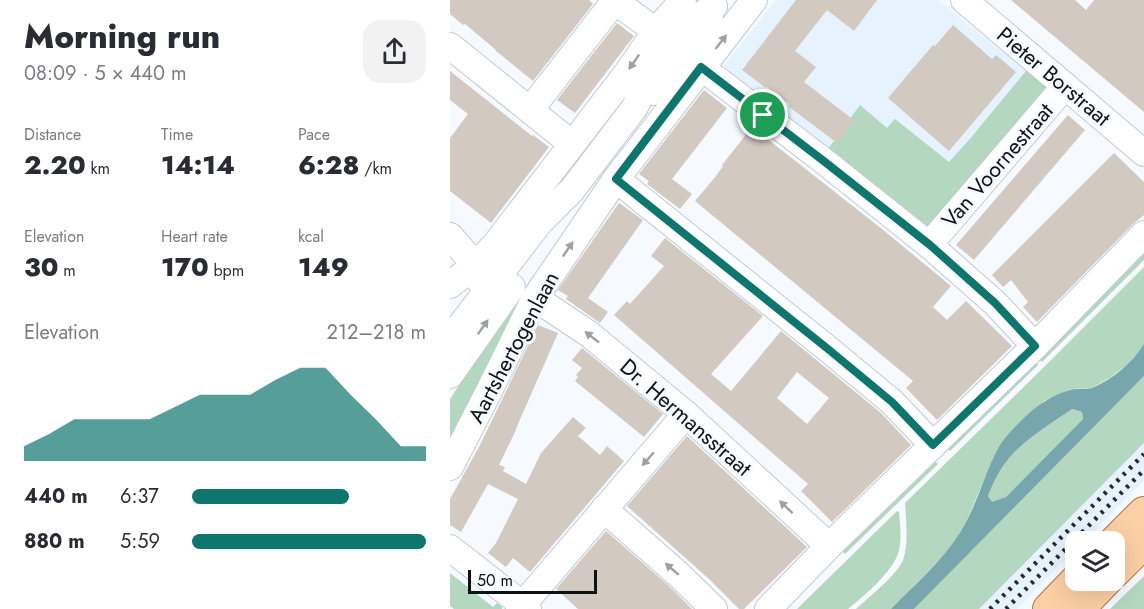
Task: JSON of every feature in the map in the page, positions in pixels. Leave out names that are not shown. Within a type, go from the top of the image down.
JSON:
[{"type":"main road","points":[[1125,532],[1144,513]]},
{"type":"main road","points":[[1125,561],[1144,542]]},
{"type":"main road","points":[[1049,609],[1066,591]]},
{"type":"main road","points":[[1078,609],[1095,591]]},
{"type":"street","points":[[450,285],[494,246],[627,73],[656,31],[683,0]]},
{"type":"street","name":"Aartshertogenlaan","points":[[450,467],[535,298],[616,179],[754,0]]},
{"type":"street","name":"Pieter Borstraat","points":[[964,0],[1144,153]]},
{"type":"street","points":[[530,110],[614,1],[656,31]]},
{"type":"street","name":"Aartshertogenlaan","points":[[450,339],[540,222],[572,190],[635,107],[647,79],[671,44],[690,23],[716,3]]},
{"type":"street","points":[[450,46],[572,144]]},
{"type":"street","points":[[701,67],[930,245],[995,303],[1035,346]]},
{"type":"street","name":"Van Voornestraat","points":[[930,245],[1065,86]]},
{"type":"street","points":[[616,179],[865,379],[892,402],[933,445]]},
{"type":"street","name":"Aartshertogenlaan","points":[[450,375],[552,229],[572,190]]},
{"type":"street","points":[[768,609],[829,546],[1035,346],[1144,234]]},
{"type":"street","points":[[450,236],[475,265],[483,298]]},
{"type":"street","name":"Dr. Hermansstraat","points":[[535,298],[589,334],[686,414],[829,546]]},
{"type":"street","points":[[450,548],[523,607],[686,414]]},
{"type":"street","points":[[604,509],[714,609]]},
{"type":"shaded area","points":[[776,0],[938,0],[1026,70],[951,163],[856,169],[723,67]]},
{"type":"shaded area","points":[[1144,443],[1144,481],[1094,531],[1065,531],[1065,560],[1017,609],[979,609]]},
{"type":"green space","points":[[1030,66],[1052,91],[932,233],[828,149],[860,105],[887,128],[895,119],[949,162]]},
{"type":"green space","points":[[1144,250],[1144,260],[1042,362],[1036,357]]},
{"type":"green space","points":[[1144,267],[1144,344],[1141,349],[1128,364],[1090,389],[1077,388],[1044,401],[985,477],[965,525],[943,556],[891,609],[856,609],[889,579],[903,560],[907,539],[905,503]]},
{"type":"green space","points":[[521,292],[524,295],[450,453],[450,399]]},
{"type":"green space","points":[[1033,359],[1038,365],[950,451],[945,446]]},
{"type":"green space","points":[[1144,376],[1144,443],[979,609],[914,609]]},
{"type":"green space","points":[[1072,409],[1082,412],[1083,419],[1006,497],[992,503],[988,496],[1005,462],[1028,440]]},
{"type":"green space","points":[[932,458],[938,464],[845,554],[839,548]]},
{"type":"green space","points":[[897,511],[899,512],[900,531],[899,550],[892,566],[870,590],[848,609],[797,609]]},
{"type":"green space","points":[[450,573],[493,607],[497,603],[502,609],[454,609],[450,606]]},
{"type":"green space","points":[[1144,576],[1144,609],[1110,609]]},
{"type":"water","points":[[1144,344],[1144,376],[914,609],[891,609],[930,570],[957,538],[999,447],[1014,428],[1052,397],[1074,389],[1092,388],[1107,380],[1128,364]],"holes":[[[1072,409],[1082,412],[1083,419],[1006,497],[992,502],[988,496],[996,478],[1019,447]]]},
{"type":"building","points":[[450,0],[589,0],[593,4],[533,81],[450,14]]},
{"type":"building","points":[[796,0],[877,0],[854,31],[827,10],[795,51],[816,67],[804,82],[855,121],[837,143],[742,70]]},
{"type":"building","points":[[1011,0],[1075,0],[1086,10],[1094,0],[1144,0],[1144,112]]},
{"type":"building","points":[[617,23],[634,36],[575,113],[557,100]]},
{"type":"building","points":[[953,25],[992,59],[996,55],[1016,72],[949,151],[888,98]]},
{"type":"building","points":[[450,71],[549,147],[491,223],[450,191],[450,138],[468,114],[450,100]]},
{"type":"building","points":[[704,90],[727,108],[672,179],[692,194],[680,209],[647,184],[649,181],[639,174]]},
{"type":"building","points":[[1068,115],[1085,130],[974,260],[956,245]]},
{"type":"building","points":[[752,127],[951,286],[933,307],[947,320],[966,301],[1012,346],[937,420],[906,388],[913,381],[695,201]]},
{"type":"building","points":[[1114,153],[1144,182],[1144,215],[1037,322],[1023,307],[1028,302],[1011,280],[1003,287],[992,275]]},
{"type":"building","points":[[619,203],[643,220],[588,298],[608,312],[600,323],[566,299],[568,296],[558,290]]},
{"type":"building","points":[[665,238],[763,316],[711,374],[731,391],[781,331],[881,413],[911,445],[832,522],[801,491],[808,484],[614,315],[627,301],[630,304],[664,266],[651,256]],"holes":[[[797,372],[829,398],[807,424],[777,398]]]},
{"type":"building","points":[[538,325],[558,333],[499,465],[505,467],[503,471],[526,484],[541,453],[573,417],[586,428],[578,436],[600,455],[607,446],[624,461],[530,572],[513,558],[506,567],[488,553],[496,543],[518,499],[488,484],[461,532],[450,525],[450,499],[480,445]]},
{"type":"building","points":[[582,348],[663,414],[644,437],[575,381],[578,377],[576,375],[582,368],[572,360]]},
{"type":"building","points":[[687,436],[807,547],[744,609],[739,609],[627,506]]},
{"type":"building","points":[[606,531],[692,609],[578,609],[556,589]]},
{"type":"railway","points":[[990,609],[1144,454]]},
{"type":"railway","points":[[1006,609],[1144,470]]},
{"type":"route","points":[[701,67],[763,115],[930,245],[995,303],[1035,346],[933,445],[892,402],[616,179],[701,67]]}]
